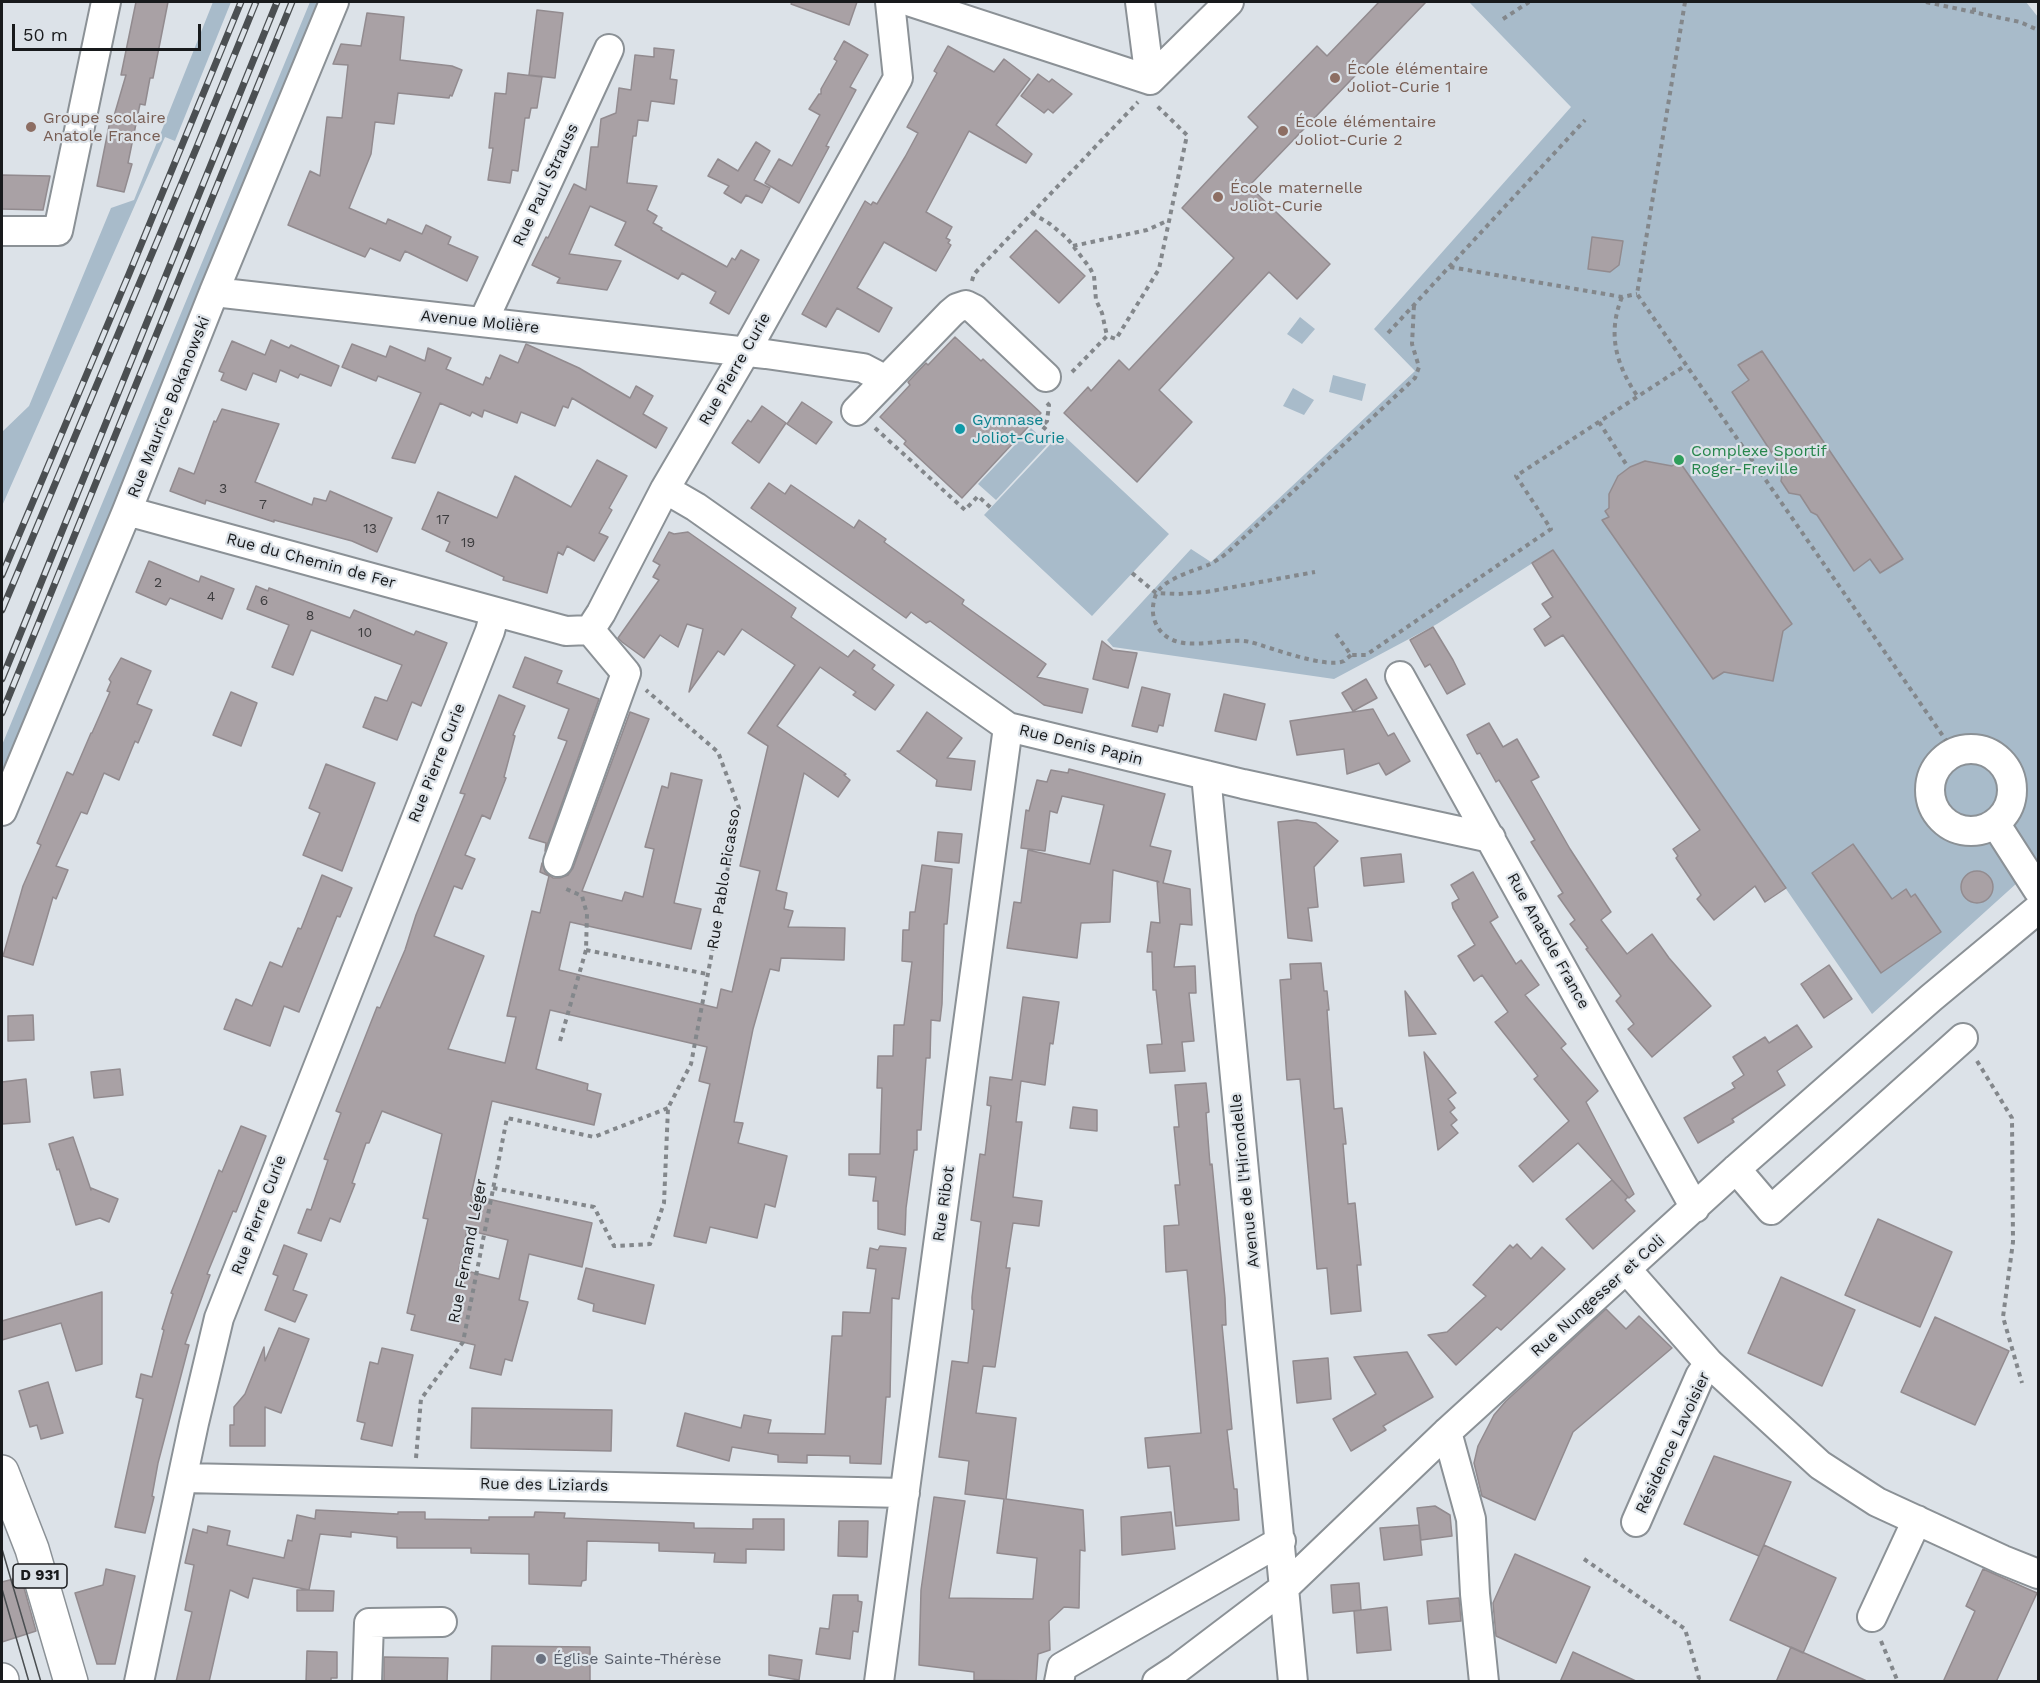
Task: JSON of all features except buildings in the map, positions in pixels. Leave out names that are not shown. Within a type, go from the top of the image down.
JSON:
[{"type":"main road","name":"D 931","points":[[2,1472],[32,1549],[71,1682]]},
{"type":"street","points":[[2,231],[58,231],[106,2]]},
{"type":"street","name":"Rue Maurice Bokanowski","points":[[2,811],[334,2]]},
{"type":"street","name":"Rue Pierre Curie","points":[[590,630],[601,614],[665,489],[746,351],[898,78],[890,2]]},
{"type":"street","points":[[911,2],[1147,87]]},
{"type":"street","points":[[1140,2],[1147,87]]},
{"type":"street","points":[[1147,87],[1229,2]]},
{"type":"street","name":"Rue Paul Strauss","points":[[483,322],[609,49]]},
{"type":"street","name":"Avenue Molière","points":[[214,292],[746,351],[863,368],[886,380]]},
{"type":"street","points":[[856,411],[951,313],[966,305],[974,309],[1046,377]]},
{"type":"street","name":"Rue Denis Papin","points":[[665,489],[696,507],[1008,727],[1206,775],[1491,838]]},
{"type":"street","name":"Rue du Chemin de Fer","points":[[127,511],[495,612]]},
{"type":"street","points":[[495,612],[567,631],[590,630],[626,673],[558,862]]},
{"type":"street","name":"Rue Pierre Curie","points":[[139,1682],[219,1318],[348,996],[490,631],[495,612]]},
{"type":"street","name":"Rue Anatole France","points":[[1400,676],[1695,1208]]},
{"type":"street","name":"Rue Ribot","points":[[879,1682],[1008,727]]},
{"type":"street","points":[[1967,748],[1981,749],[1993,754],[2010,775],[2011,802],[2005,813],[1995,823],[1983,829],[1969,831],[1956,828],[1944,821],[1935,810],[1930,797],[1930,783],[1934,770],[1943,759],[1954,752],[1967,748]]},
{"type":"street","name":"Avenue de l'Hirondelle","points":[[1206,775],[1293,1682]]},
{"type":"street","points":[[1995,823],[2038,890]]},
{"type":"street","name":"Rue Nungesser et Coli","points":[[1157,1682],[1178,1670],[1285,1587],[1447,1432],[1736,1169],[1931,998],[2038,909]]},
{"type":"street","points":[[1736,1169],[1771,1210],[1963,1038]]},
{"type":"street","points":[[1627,1270],[1709,1363],[1820,1465],[1877,1502],[2038,1574]]},
{"type":"street","name":"Résidence Lavoisier","points":[[1636,1522],[1700,1376],[1709,1363]]},
{"type":"street","points":[[1447,1432],[1471,1519],[1475,1594],[1484,1682]]},
{"type":"street","name":"Rue des Liziards","points":[[183,1478],[905,1493]]},
{"type":"street","points":[[1872,1617],[1917,1520]]},
{"type":"street","points":[[1059,1682],[1062,1667],[1281,1541]]},
{"type":"street","points":[[367,1682],[369,1623],[442,1623]]},
{"type":"path","points":[[1503,19],[1529,2]]},
{"type":"path","points":[[1685,2],[1636,294],[1954,752]]},
{"type":"path","points":[[1926,2],[2020,22],[2038,30]]},
{"type":"path","points":[[1974,2],[1974,12]]},
{"type":"path","points":[[966,305],[974,274],[1147,87],[1166,113],[1187,135],[1159,269],[1116,339],[1107,336]]},
{"type":"path","points":[[1388,333],[1585,120]]},
{"type":"path","points":[[1032,213],[1067,238],[1094,276],[1096,300],[1107,336]]},
{"type":"path","points":[[1073,246],[1147,230],[1170,220]]},
{"type":"path","points":[[1449,267],[1622,297],[1636,294]]},
{"type":"path","points":[[1622,297],[1617,310],[1613,340],[1623,370],[1638,397]]},
{"type":"path","points":[[1414,305],[1413,344],[1419,368],[1415,378],[1228,552],[1211,564],[1171,581],[1156,594],[1152,613],[1154,621],[1166,636],[1175,641],[1200,643],[1244,640],[1304,658],[1334,662],[1343,661],[1351,655],[1366,655],[1551,530],[1516,476],[1686,365]]},
{"type":"path","points":[[1046,377],[1065,378],[1107,336]]},
{"type":"path","points":[[856,411],[965,510],[978,496],[991,508]]},
{"type":"path","points":[[1599,422],[1626,464]]},
{"type":"path","points":[[1050,432],[1056,438]]},
{"type":"path","points":[[1132,573],[1156,594],[1178,594],[1206,592],[1315,572]]},
{"type":"path","points":[[1336,634],[1351,655]]},
{"type":"path","name":"Rue Pablo Picasso","points":[[626,673],[718,752],[739,807],[691,1064],[668,1108]]},
{"type":"path","points":[[558,862],[550,882],[582,896],[587,914],[586,950],[560,1041]]},
{"type":"path","points":[[586,950],[707,974]]},
{"type":"path","points":[[1963,1038],[2012,1118],[2013,1242],[2003,1317],[2022,1383]]},
{"type":"path","points":[[493,1188],[594,1207],[614,1246],[650,1244],[664,1203],[668,1108]]},
{"type":"path","name":"Rue Fernand Léger","points":[[413,1483],[421,1399],[463,1341],[507,1118],[594,1137],[668,1108]]},
{"type":"path","points":[[1584,1559],[1685,1629],[1699,1678],[1696,1682]]},
{"type":"path","points":[[1872,1617],[1898,1682]]},
{"type":"shaded area","points":[[213,2],[231,2],[175,141],[165,137],[2,506],[2,432],[29,406],[111,208],[134,200]]},
{"type":"shaded area","points":[[310,2],[318,2],[2,780],[2,745]]},
{"type":"shaded area","name":"Complexe Sportif Roger-Freville","points":[[1469,2],[2026,2],[2038,17],[2038,864],[1872,1014],[1553,550],[1437,624],[1334,679],[1113,647],[1107,640],[1191,549],[1211,562],[1415,371],[1374,329],[1571,107]]},
{"type":"shaded area","points":[[1300,317],[1315,329],[1302,344],[1287,334]]},
{"type":"shaded area","points":[[1333,375],[1366,384],[1362,401],[1329,392]]},
{"type":"shaded area","points":[[1293,388],[1314,400],[1304,415],[1283,406]]},
{"type":"shaded area","points":[[1031,428],[1048,444],[996,500],[978,484]]},
{"type":"shaded area","points":[[1061,433],[1169,534],[1092,616],[984,515]]},
{"type":"tram line","points":[[2,1549],[41,1682]]},
{"type":"tram line","points":[[2,1589],[29,1682]]},
{"type":"railway","points":[[2,575],[241,2]]},
{"type":"railway","points":[[2,610],[256,2]]},
{"type":"railway","points":[[2,679],[277,2]]},
{"type":"railway","points":[[2,713],[292,2]]},
{"type":"place","name":"École élémentaire Joliot-Curie 1","points":[[1335,78]]},
{"type":"place","name":"Groupe scolaire Anatole France","points":[[31,127]]},
{"type":"place","name":"École élémentaire Joliot-Curie 2","points":[[1283,131]]},
{"type":"place","name":"École maternelle Joliot-Curie","points":[[1218,197]]},
{"type":"place","name":"Gymnase Joliot-Curie","points":[[960,429]]},
{"type":"place","name":"Complexe Sportif Roger-Freville","points":[[1679,460]]},
{"type":"place","name":"Église Sainte-Thérèse","points":[[541,1659]]}]
